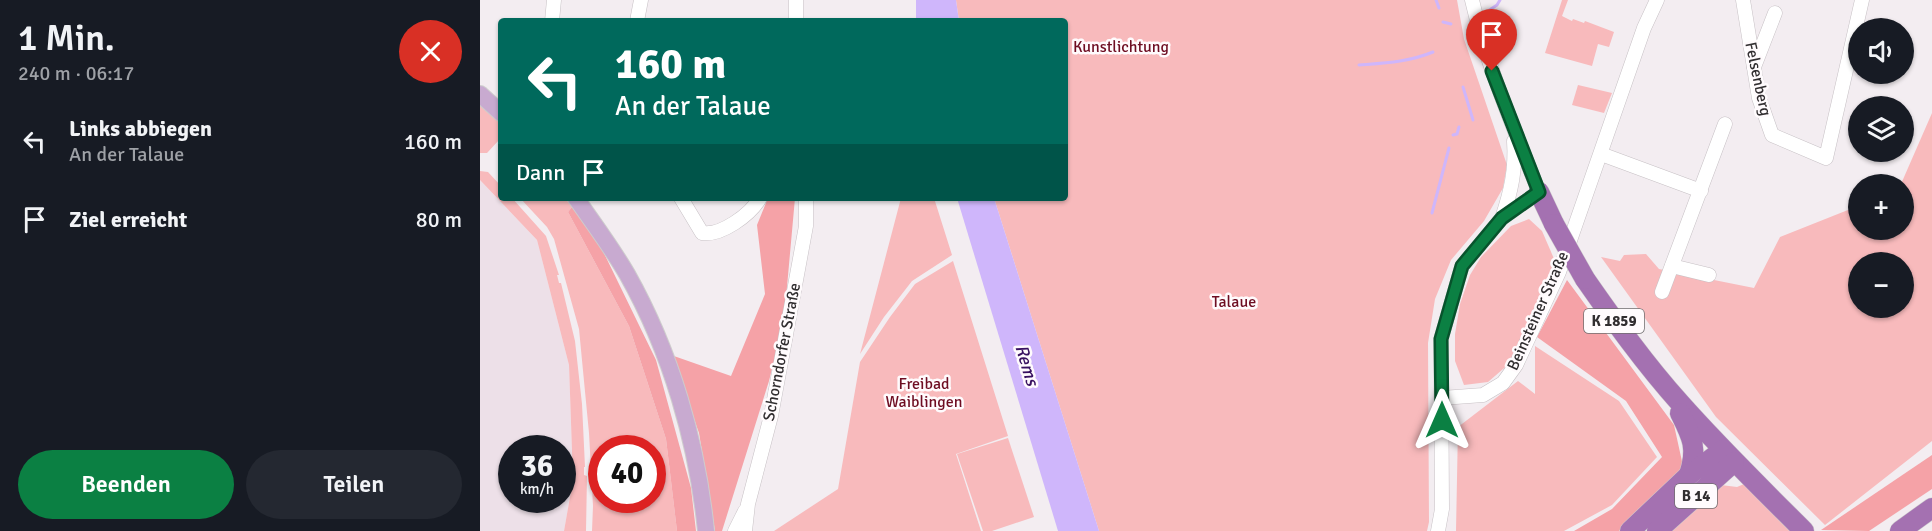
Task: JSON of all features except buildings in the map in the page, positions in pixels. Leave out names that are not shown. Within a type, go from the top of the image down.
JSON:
[{"type":"highway","name":"K 1859","points":[[1539,192],[1585,279],[1609,314],[1665,385],[1728,456]]},
{"type":"highway","points":[[1665,385],[1690,432],[1694,445],[1694,462],[1689,475]]},
{"type":"highway","points":[[1728,456],[1804,531]]},
{"type":"highway","name":"B 14","points":[[1630,531],[1689,475],[1728,456]]},
{"type":"highway","name":"B 14","points":[[1657,531],[1728,456]]},
{"type":"highway","points":[[1900,531],[1932,508]]},
{"type":"main road","points":[[480,94],[498,110]]},
{"type":"main road","points":[[578,201],[627,273],[669,365],[689,432],[706,531]]},
{"type":"street","points":[[552,18],[555,0]]},
{"type":"street","points":[[638,18],[641,0]]},
{"type":"street","points":[[796,0],[796,18]]},
{"type":"street","name":"K 1859","points":[[1472,0],[1479,34],[1539,192]]},
{"type":"street","name":"Beinsteiner Straße","points":[[1442,398],[1482,395],[1511,374],[1559,272],[1644,28],[1657,0]]},
{"type":"street","name":"Felsenberg","points":[[1743,0],[1759,98],[1772,135],[1826,158],[1862,0]]},
{"type":"street","points":[[1753,69],[1775,14]]},
{"type":"street","points":[[1662,292],[1725,124]]},
{"type":"street","points":[[1502,218],[1512,189],[1515,161],[1513,126]]},
{"type":"street","points":[[1601,154],[1701,191]]},
{"type":"street","points":[[1438,531],[1442,509],[1441,339],[1462,266],[1502,218],[1539,192]]},
{"type":"street","points":[[683,201],[702,234],[711,235],[746,214],[758,201]]},
{"type":"street","name":"Schorndorfer Straße","points":[[746,531],[748,504],[771,416],[806,226],[806,201]]},
{"type":"street","points":[[1672,266],[1709,275]]},
{"type":"street","name":"Schorndorfer Straße","points":[[735,531],[748,504]]},
{"type":"shaded area","points":[[480,180],[537,240],[569,365],[571,435],[498,435],[498,513],[567,513],[564,531],[480,531]]},
{"type":"shaded area","points":[[767,201],[795,201],[784,320],[769,381],[722,531],[715,531],[699,433],[671,355],[731,376],[765,294],[757,225]]},
{"type":"shaded area","points":[[572,207],[599,243],[656,360],[691,488],[696,531],[677,531],[666,435],[629,326],[568,212]]},
{"type":"shaded area","points":[[1567,280],[1674,425],[1683,466],[1663,492],[1619,531],[1574,531],[1612,509],[1662,457],[1626,401],[1537,337]]},
{"type":"shaded area","points":[[1932,455],[1932,489],[1869,531],[1821,530]]},
{"type":"green space","name":"Talaue","points":[[956,0],[1457,0],[1464,39],[1507,165],[1503,188],[1484,221],[1451,260],[1435,299],[1428,343],[1429,522],[1427,531],[1099,531],[995,201],[1068,201],[1068,18],[959,18]]},
{"type":"green space","points":[[1562,0],[1568,0],[1562,16],[1572,21],[1573,19],[1584,23],[1585,21],[1614,32],[1609,47],[1598,44],[1592,66],[1545,53]]},
{"type":"green space","points":[[1578,85],[1612,93],[1604,113],[1572,105]]},
{"type":"green space","points":[[480,104],[498,120],[498,141],[487,153],[480,153]]},
{"type":"green space","points":[[1932,113],[1932,441],[1825,525],[1716,417],[1601,257],[1620,261],[1624,255],[1646,254],[1659,269],[1754,288],[1780,237],[1848,210],[1848,240],[1914,240],[1914,174],[1905,174],[1911,162],[1914,162],[1914,154]]},
{"type":"green space","points":[[480,171],[488,172],[498,183],[498,199],[480,180]]},
{"type":"green space","points":[[500,201],[515,201],[546,236],[559,275],[557,275],[575,341],[582,404],[584,475],[587,476],[586,531],[564,531],[567,513],[576,513],[576,435],[571,435],[569,365],[537,240]]},
{"type":"green space","points":[[523,201],[567,201],[572,207],[568,212],[629,326],[665,435],[589,435],[579,329],[554,239],[547,227]]},
{"type":"green space","points":[[900,201],[935,201],[952,255],[912,281],[884,317],[860,354]]},
{"type":"green space","points":[[1529,219],[1542,231],[1555,261],[1510,363],[1488,382],[1464,385],[1455,361],[1455,334],[1460,304],[1470,275],[1481,257],[1511,226]]},
{"type":"green space","name":"Freibad Waiblingen","points":[[953,261],[1008,436],[956,454],[981,531],[774,531],[838,489],[860,362],[915,284]]},
{"type":"green space","points":[[1535,346],[1619,401],[1657,457],[1612,505],[1564,531],[1456,531],[1458,427],[1518,381],[1535,394]]},
{"type":"green space","points":[[1008,438],[1034,517],[992,531],[983,531],[957,454]]},
{"type":"green space","points":[[666,439],[677,531],[592,531],[593,513],[666,513]]},
{"type":"green space","points":[[1744,484],[1793,531],[1672,531],[1721,485],[1737,487]]},
{"type":"water","points":[[916,0],[956,0],[959,18],[916,18]]},
{"type":"water","name":"Rems","points":[[958,201],[995,201],[1099,531],[1058,531]]},
{"type":"waterway","points":[[1436,0],[1439,8]]},
{"type":"waterway","points":[[1485,13],[1497,5],[1500,0]]},
{"type":"waterway","points":[[1443,22],[1451,24]]},
{"type":"waterway","points":[[1359,65],[1406,60],[1433,52]]},
{"type":"waterway","points":[[1463,87],[1473,120]]},
{"type":"waterway","points":[[1453,135],[1457,134],[1459,127]]},
{"type":"waterway","points":[[1432,213],[1449,148]]},
{"type":"route","points":[[1442,420],[1441,339],[1462,266],[1502,218],[1539,192],[1492,71]]},
{"type":"park label","name":"Kunstlichtung","points":[[1121,47]]}]
